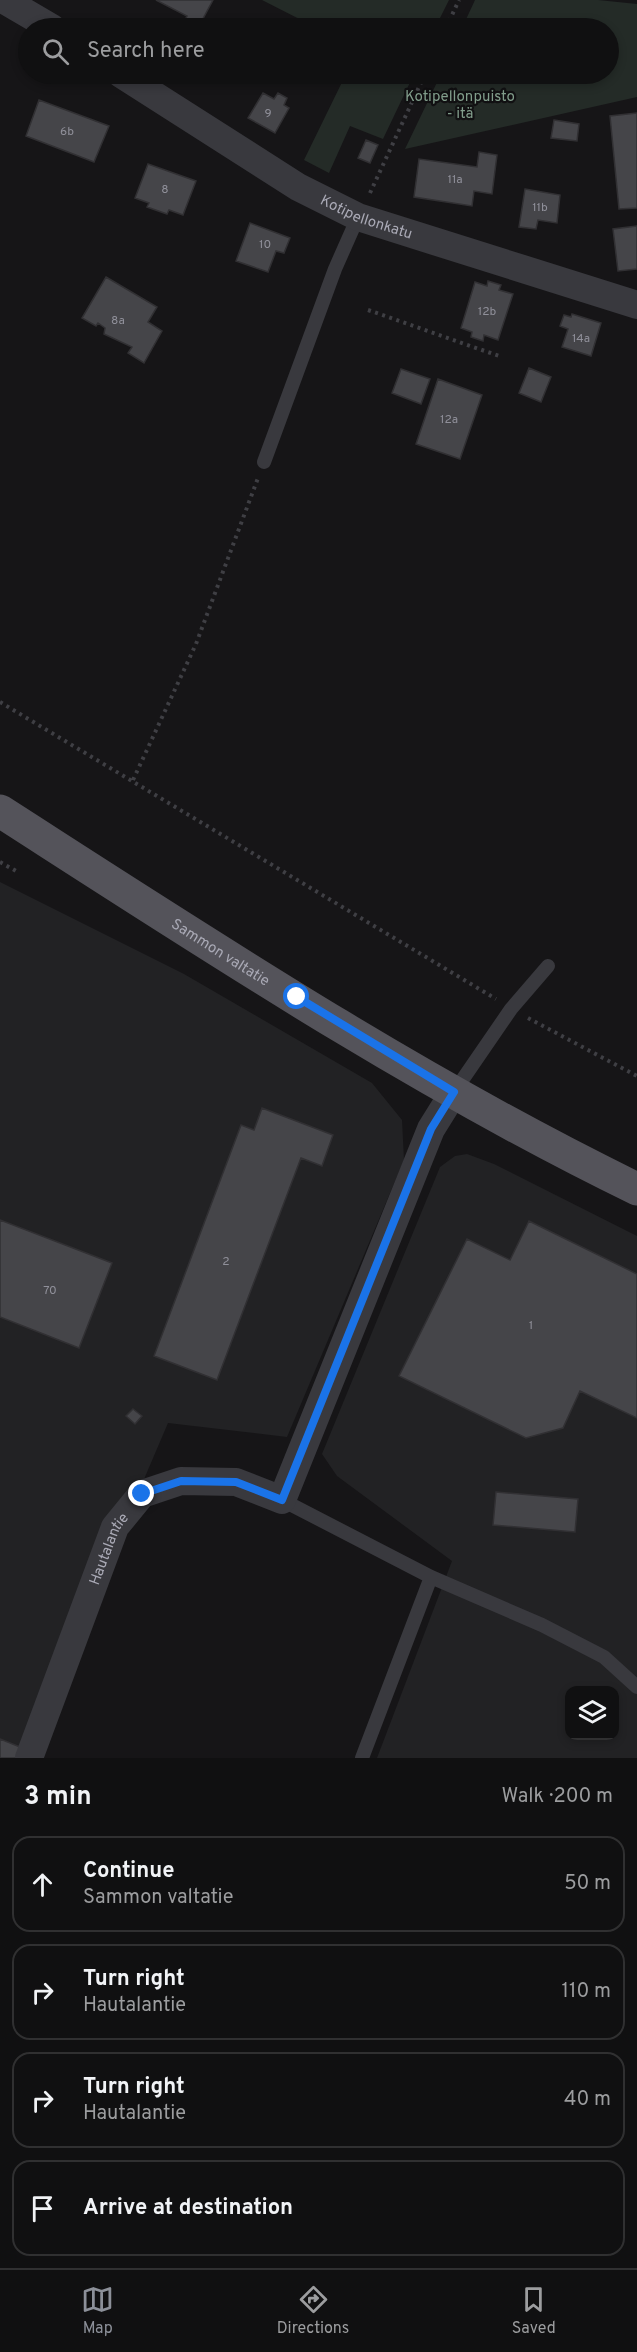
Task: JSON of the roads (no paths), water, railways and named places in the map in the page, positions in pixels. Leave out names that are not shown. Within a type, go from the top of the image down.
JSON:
[{"type":"main road","name":"Sammon valtatie","points":[[0,811],[155,911],[454,1092],[637,1189]]},
{"type":"street","points":[[4,0],[35,18]]},
{"type":"street","name":"Kotipellonkatu","points":[[137,84],[298,187],[358,217],[637,305]]},
{"type":"street","points":[[282,1500],[431,1129],[454,1092]]},
{"type":"street","name":"Hautalantie","points":[[29,1758],[116,1527],[142,1494],[181,1481],[236,1482],[282,1500]]},
{"type":"lane","points":[[264,462],[335,269],[358,217]]},
{"type":"lane","points":[[454,1092],[511,1009],[548,966]]},
{"type":"lane","points":[[282,1500],[431,1577],[542,1625],[604,1657],[637,1688]]},
{"type":"lane","points":[[362,1758],[431,1577]]},
{"type":"park label","name":"Kotipellonpuisto - itä","points":[[460,104]]}]
